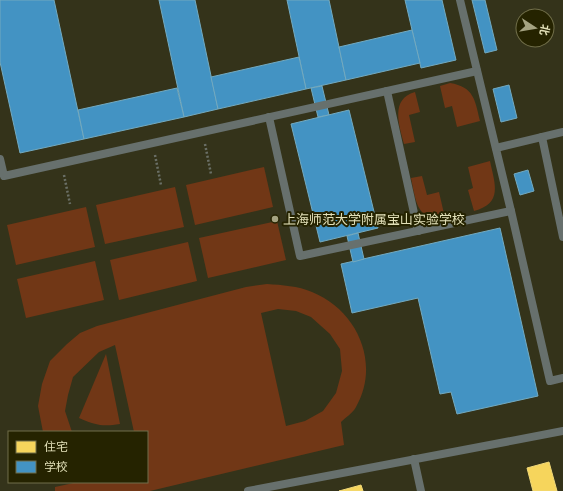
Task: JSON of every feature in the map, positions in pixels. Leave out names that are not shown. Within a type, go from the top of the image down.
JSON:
[{"type":"lane","points":[[460,0],[550,380],[563,378]]},
{"type":"lane","points":[[0,159],[4,176],[477,71]]},
{"type":"lane","points":[[386,91],[405,162],[418,231]]},
{"type":"lane","points":[[269,117],[300,256],[511,211]]},
{"type":"lane","points":[[496,148],[563,132]]},
{"type":"lane","points":[[542,137],[563,237]]},
{"type":"lane","points":[[248,491],[563,431]]},
{"type":"lane","points":[[414,459],[421,491]]},
{"type":"path","points":[[202,132],[211,174]]},
{"type":"path","points":[[153,143],[161,185]]},
{"type":"path","points":[[62,163],[70,204]]},
{"type":"shaded area","points":[[450,83],[458,85],[469,91],[475,101],[480,121],[457,127],[452,106],[445,108],[440,86]]},
{"type":"shaded area","points":[[415,92],[420,112],[409,115],[415,142],[404,144],[400,129],[398,114],[399,107],[402,100],[407,95]]},
{"type":"shaded area","points":[[490,161],[494,178],[495,192],[489,203],[483,208],[474,211],[468,190],[473,188],[468,167]]},
{"type":"shaded area","points":[[264,167],[273,207],[195,225],[186,185]]},
{"type":"shaded area","points":[[422,176],[427,195],[439,192],[445,218],[428,216],[419,208],[416,202],[411,178]]},
{"type":"shaded area","points":[[175,187],[184,227],[105,244],[96,205]]},
{"type":"shaded area","points":[[86,207],[95,247],[16,265],[7,225]]},
{"type":"shaded area","points":[[277,221],[286,260],[208,278],[199,238]]},
{"type":"shaded area","points":[[188,242],[197,281],[119,300],[110,260]]},
{"type":"shaded area","points":[[95,261],[104,300],[26,318],[17,279]]},
{"type":"shaded area","points":[[267,284],[290,286],[312,292],[328,300],[341,311],[352,325],[360,340],[365,356],[366,373],[363,390],[355,409],[341,422],[344,445],[150,491],[55,491],[55,487],[73,483],[148,483],[148,431],[134,431],[115,345],[99,352],[73,377],[65,411],[72,431],[43,431],[38,406],[42,384],[50,361],[80,333],[97,326],[246,287]],"holes":[[[278,309],[296,311],[311,317],[330,334],[340,349],[342,371],[336,393],[323,411],[305,421],[286,426],[261,313]]]},
{"type":"shaded area","points":[[106,354],[120,424],[99,425],[79,418]]},
{"type":"building: 住宅","points":[[549,462],[557,491],[533,491],[527,468]]},
{"type":"building: 住宅","points":[[361,485],[363,491],[339,491]]},
{"type":"building: 学校","points":[[0,0],[54,0],[84,139],[20,153],[0,62]]},
{"type":"building: 学校","points":[[159,0],[195,0],[218,109],[184,117]]},
{"type":"building: 学校","points":[[287,0],[329,0],[346,80],[306,89]]},
{"type":"building: 学校","points":[[405,0],[442,0],[456,60],[421,68]]},
{"type":"building: 学校","points":[[472,0],[485,0],[497,50],[485,53]]},
{"type":"building: 学校","points":[[412,30],[420,63],[346,80],[339,47]]},
{"type":"building: 学校","points":[[299,57],[306,89],[218,109],[211,77]]},
{"type":"building: 学校","points":[[509,85],[517,118],[501,122],[493,89]]},
{"type":"building: 学校","points":[[322,86],[329,115],[318,117],[311,88]]},
{"type":"building: 学校","points":[[177,88],[184,117],[84,139],[78,110]]},
{"type":"building: 学校","points":[[349,110],[378,228],[320,242],[291,124]]},
{"type":"building: 学校","points":[[528,170],[534,191],[520,195],[514,174]]},
{"type":"building: 学校","points":[[500,228],[538,396],[457,414],[451,392],[440,394],[418,298],[352,313],[341,264]]},
{"type":"building: 学校","points":[[358,233],[364,259],[353,262],[347,236]]},
{"type":"place","name":"上海师范大学附属宝山实验学校","points":[[275,219]]}]
